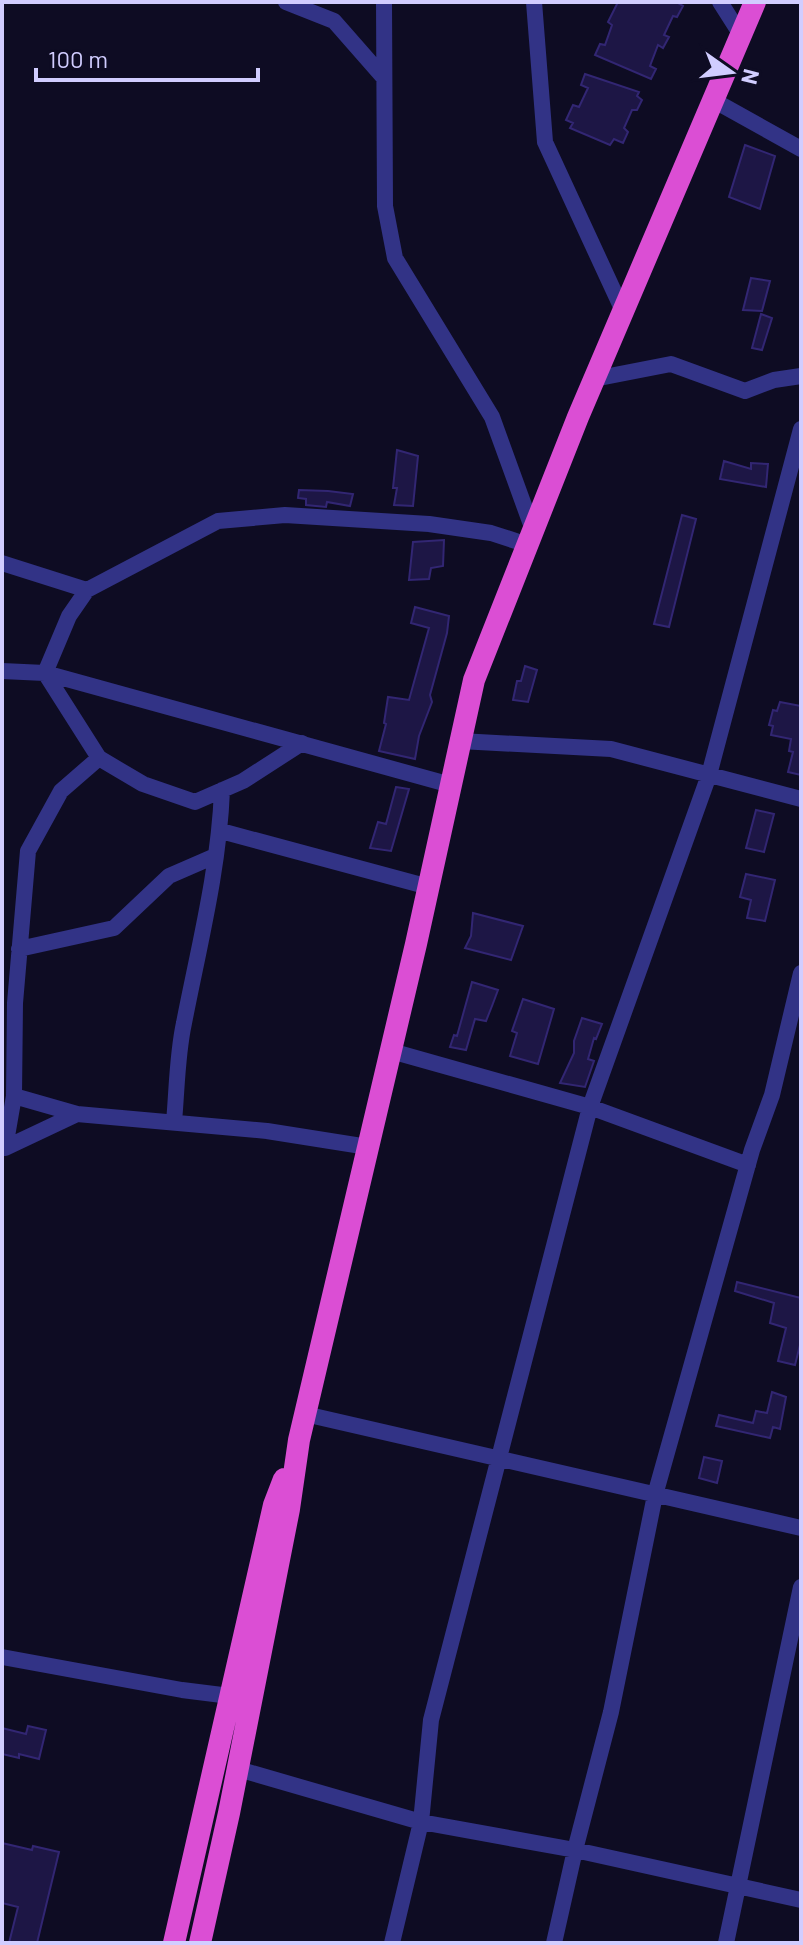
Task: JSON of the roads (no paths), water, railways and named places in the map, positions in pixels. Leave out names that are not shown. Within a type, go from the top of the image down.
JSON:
[{"type":"highway","points":[[200,1943],[238,1769],[289,1509],[299,1440],[429,887],[474,680],[594,379],[755,2]]},
{"type":"highway","points":[[174,1943],[274,1505],[299,1440]]},
{"type":"street","points":[[286,2],[334,21],[384,78]]},
{"type":"street","points":[[45,673],[69,616],[87,590],[218,521],[285,515],[429,524],[530,538],[492,417],[395,258],[385,206],[384,2]]},
{"type":"street","points":[[534,2],[545,142],[623,311]]},
{"type":"street","points":[[720,2],[741,35]]},
{"type":"street","points":[[713,100],[801,149]]},
{"type":"street","points":[[594,379],[671,364],[745,391],[774,380],[801,376]]},
{"type":"street","points":[[392,1943],[421,1822],[431,1720],[590,1107],[709,775],[801,429]]},
{"type":"street","points":[[2,563],[87,590]]},
{"type":"street","points":[[4,669],[45,673],[451,785]]},
{"type":"street","points":[[45,673],[99,758],[143,784],[195,802],[243,781],[302,743]]},
{"type":"street","points":[[460,741],[611,749],[801,799]]},
{"type":"street","points":[[3,1149],[14,1096],[19,949],[28,851],[61,791],[99,758]]},
{"type":"street","points":[[174,1122],[183,1026],[202,944],[221,831],[222,790]]},
{"type":"street","points":[[221,831],[429,887]]},
{"type":"street","points":[[19,949],[114,928],[169,876],[215,856]]},
{"type":"street","points":[[554,1943],[611,1712],[655,1495],[748,1165],[772,1095],[801,973]]},
{"type":"street","points":[[391,1051],[590,1107],[748,1165]]},
{"type":"street","points":[[14,1096],[77,1114],[267,1131],[368,1147]]},
{"type":"street","points":[[3,1149],[77,1114]]},
{"type":"street","points":[[305,1414],[801,1528]]},
{"type":"street","points":[[726,1943],[801,1587]]},
{"type":"street","points":[[2,1657],[230,1696]]},
{"type":"street","points":[[783,1672],[801,1666]]},
{"type":"street","points":[[238,1769],[421,1822],[575,1850],[801,1900]]}]
